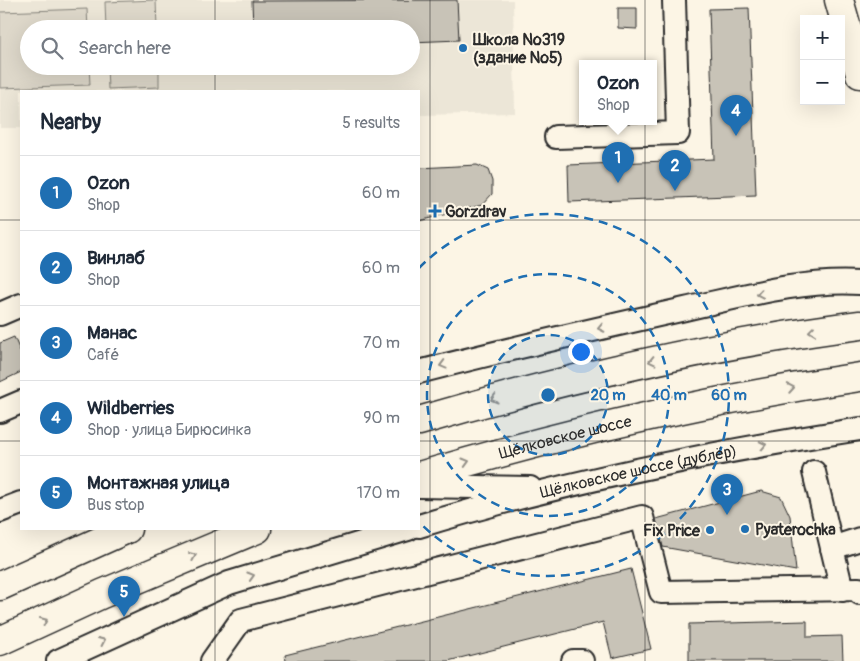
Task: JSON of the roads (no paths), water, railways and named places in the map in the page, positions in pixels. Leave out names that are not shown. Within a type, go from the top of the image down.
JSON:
[{"type":"main road","points":[[847,7],[860,74]]},
{"type":"main road","points":[[420,422],[512,394],[658,360],[799,332],[860,325]]},
{"type":"main road","name":"Щёлковское шоссе","points":[[420,476],[522,445],[674,409],[860,377]]},
{"type":"main road","points":[[0,586],[125,530]]},
{"type":"main road","points":[[0,641],[102,594],[256,530]]},
{"type":"street","points":[[556,137],[678,133],[674,0]]},
{"type":"street","points":[[420,372],[514,347],[743,296],[834,281],[860,283]]},
{"type":"street","points":[[0,314],[20,305]]},
{"type":"street","points":[[0,411],[20,402]]},
{"type":"street","name":"Щёлковское шоссе (дублёр)","points":[[420,526],[562,488],[775,442],[860,429]]},
{"type":"street","points":[[212,661],[241,620],[642,517],[661,592],[851,591],[832,548],[814,472]]},
{"type":"street","points":[[420,486],[562,488]]},
{"type":"street","points":[[0,510],[20,503]]},
{"type":"street","points":[[58,661],[229,583],[405,530]]},
{"type":"street","points":[[832,548],[860,539]]},
{"type":"street","points":[[573,661],[582,661]]},
{"type":"place","name":"Школа №319 (здание №5)","points":[[463,48]]},
{"type":"place","name":"Wildberries","points":[[736,136]]},
{"type":"place","name":"Ozon","points":[[618,183]]},
{"type":"place","name":"Винлаб","points":[[675,191]]},
{"type":"place","name":"Gorzdrav","points":[[435,211]]},
{"type":"place","name":"Манас","points":[[727,515]]},
{"type":"place","name":"Pyaterochka","points":[[745,529]]},
{"type":"place","name":"Fix Price","points":[[710,530]]},
{"type":"place","name":"Монтажная улица","points":[[124,617]]}]
